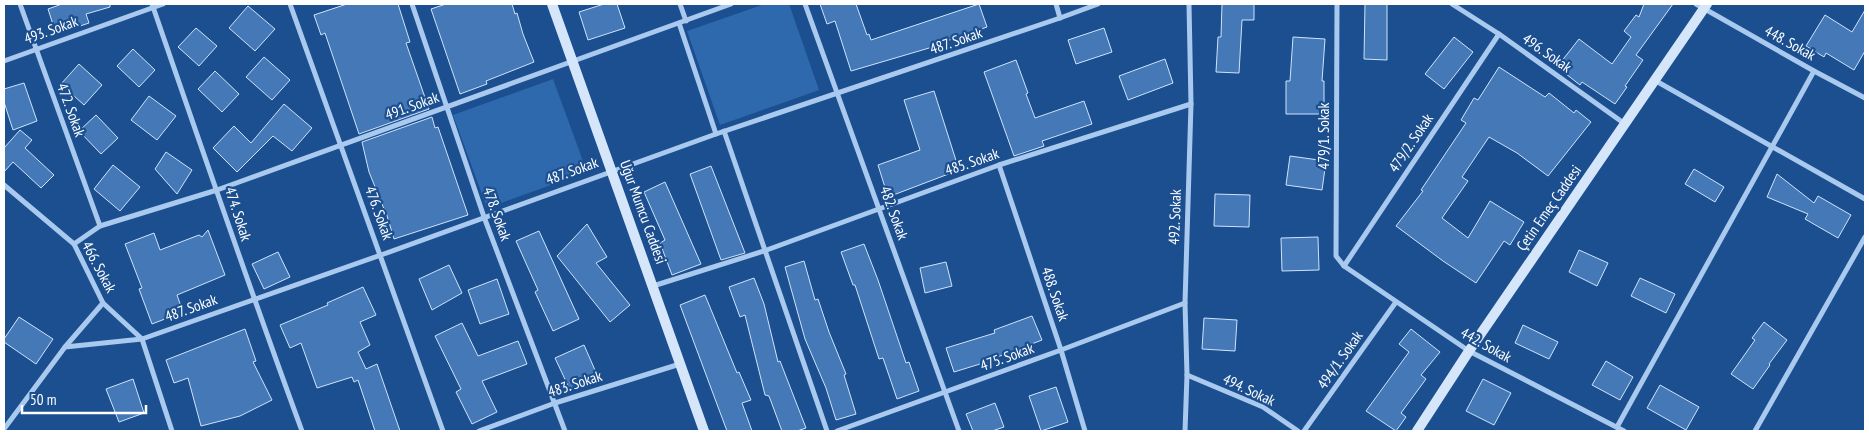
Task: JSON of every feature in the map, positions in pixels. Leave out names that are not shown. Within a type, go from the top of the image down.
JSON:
[{"type":"street","name":"472. Sokak","points":[[20,4],[100,226]]},
{"type":"street","name":"493. Sokak","points":[[4,60],[152,6],[163,4]]},
{"type":"street","name":"476. Sokak","points":[[290,4],[381,255],[442,431]]},
{"type":"street","name":"478. Sokak","points":[[412,4],[484,217],[565,431]]},
{"type":"street","name":"Uğur Mumcu Caddesi","points":[[552,4],[654,286],[704,431]]},
{"type":"street","points":[[680,4],[686,21]]},
{"type":"street","name":"491. Sokak","points":[[74,244],[100,226],[217,190],[731,4]]},
{"type":"street","name":"482. Sokak","points":[[805,4],[959,431]]},
{"type":"street","points":[[1056,4],[1060,18]]},
{"type":"street","name":"487. Sokak","points":[[65,348],[142,339],[381,255],[612,170],[1098,4]]},
{"type":"street","name":"492. Sokak","points":[[1185,431],[1187,375],[1185,302],[1191,104],[1189,4]]},
{"type":"street","name":"479/1. Sokak","points":[[1336,4],[1336,256],[1344,266]]},
{"type":"street","name":"496. Sokak","points":[[1452,4],[1499,34],[1626,124]]},
{"type":"street","name":"474. Sokak","points":[[152,6],[217,190],[253,300],[302,431]]},
{"type":"street","name":"448. Sokak","points":[[1702,6],[1814,71],[1865,98]]},
{"type":"street","name":"Çetin Emeç Caddesi","points":[[1418,431],[1469,352],[1656,80],[1702,6]]},
{"type":"street","points":[[679,23],[716,134]]},
{"type":"street","name":"479/2. Sokak","points":[[1344,266],[1499,34]]},
{"type":"street","points":[[1617,427],[1814,71]]},
{"type":"street","points":[[1656,80],[1865,199]]},
{"type":"street","name":"485. Sokak","points":[[654,286],[764,251],[999,165],[1191,104]]},
{"type":"street","points":[[724,131],[827,431]]},
{"type":"street","name":"488. Sokak","points":[[999,165],[1061,350],[1085,431]]},
{"type":"street","name":"466. Sokak","points":[[4,185],[74,244],[103,303],[142,339],[172,431]]},
{"type":"street","points":[[1755,431],[1865,237]]},
{"type":"street","name":"442. Sokak","points":[[1344,266],[1469,352],[1624,431]]},
{"type":"street","name":"475. Sokak","points":[[836,431],[945,393],[1185,302]]},
{"type":"street","name":"494/1. Sokak","points":[[1304,431],[1396,302]]},
{"type":"street","points":[[4,430],[65,348],[103,303]]},
{"type":"street","name":"483. Sokak","points":[[479,431],[555,403],[680,364]]},
{"type":"street","name":"494. Sokak","points":[[1187,375],[1263,407],[1298,431]]},
{"type":"shaded area","points":[[765,4],[789,4],[819,90],[720,125],[687,31]]},
{"type":"shaded area","points":[[553,79],[587,172],[487,208],[453,115]]},
{"type":"building","points":[[62,4],[110,4],[110,7],[86,14],[89,23],[56,34],[48,9]]},
{"type":"building","points":[[347,4],[398,4],[410,42],[406,43],[429,109],[359,134],[325,33],[321,35],[314,15]]},
{"type":"building","points":[[446,4],[512,4],[534,62],[486,81],[487,84],[460,94],[431,9]]},
{"type":"building","points":[[604,4],[617,4],[625,28],[588,40],[579,12]]},
{"type":"building","points":[[820,4],[856,4],[867,35],[869,34],[871,40],[979,4],[987,27],[936,46],[851,71],[835,21],[827,24]]},
{"type":"building","points":[[1222,4],[1254,4],[1254,20],[1242,20],[1239,73],[1216,72],[1218,37],[1221,37]]},
{"type":"building","points":[[1365,4],[1387,4],[1387,60],[1364,59]]},
{"type":"building","points":[[1644,4],[1673,4],[1636,55],[1643,60],[1615,104],[1582,82],[1580,85],[1557,67],[1579,39],[1612,64],[1631,37],[1624,31],[1636,15],[1639,17]]},
{"type":"building","points":[[248,6],[275,29],[255,51],[229,28]]},
{"type":"building","points":[[1865,10],[1865,51],[1854,70],[1826,53],[1824,57],[1806,46],[1825,15],[1852,32]]},
{"type":"building","points":[[196,28],[217,46],[199,66],[178,47]]},
{"type":"building","points":[[1104,28],[1112,52],[1076,64],[1068,40]]},
{"type":"building","points":[[1293,37],[1325,39],[1322,81],[1324,81],[1324,114],[1286,114],[1286,81],[1290,81]]},
{"type":"building","points":[[1454,37],[1473,52],[1444,89],[1425,74]]},
{"type":"building","points":[[133,49],[155,70],[139,87],[117,66]]},
{"type":"building","points":[[264,57],[290,80],[272,100],[246,77]]},
{"type":"building","points":[[1165,59],[1173,83],[1128,100],[1119,76]]},
{"type":"building","points":[[1016,60],[1035,118],[1084,101],[1092,124],[1042,141],[1044,146],[1014,156],[984,72]]},
{"type":"building","points":[[79,64],[102,85],[84,105],[61,84]]},
{"type":"building","points":[[1499,67],[1545,97],[1549,93],[1574,113],[1576,110],[1591,122],[1548,176],[1517,153],[1489,137],[1462,177],[1468,181],[1442,218],[1468,238],[1490,201],[1524,222],[1510,245],[1504,241],[1476,283],[1396,226],[1423,191],[1421,190],[1466,123],[1461,120],[1474,98],[1478,100]]},
{"type":"building","points":[[215,71],[239,94],[222,112],[198,89]]},
{"type":"building","points":[[24,83],[37,121],[13,130],[4,102],[4,89]]},
{"type":"building","points":[[934,91],[959,170],[888,197],[878,165],[920,150],[904,100]]},
{"type":"building","points":[[149,96],[176,116],[157,140],[131,120]]},
{"type":"building","points":[[284,104],[312,128],[292,151],[273,136],[237,172],[213,148],[234,126],[251,143]]},
{"type":"building","points":[[96,115],[118,138],[101,154],[79,131]]},
{"type":"building","points":[[432,117],[435,128],[438,127],[468,215],[394,239],[385,209],[369,172],[362,142]]},
{"type":"building","points":[[20,130],[32,140],[25,148],[54,175],[41,188],[13,162],[4,172],[4,148]]},
{"type":"building","points":[[166,152],[192,170],[177,194],[155,169]]},
{"type":"building","points":[[1290,156],[1326,161],[1322,190],[1286,185]]},
{"type":"building","points":[[113,165],[140,187],[120,211],[94,189]]},
{"type":"building","points":[[711,166],[745,253],[721,260],[690,174]]},
{"type":"building","points":[[1694,169],[1724,187],[1715,202],[1685,184]]},
{"type":"building","points":[[1777,174],[1814,203],[1818,196],[1851,215],[1838,238],[1805,219],[1808,214],[1767,197]]},
{"type":"building","points":[[665,182],[701,264],[672,275],[660,243],[665,240],[644,192]]},
{"type":"building","points":[[1215,194],[1250,195],[1249,227],[1214,226]]},
{"type":"building","points":[[587,224],[607,257],[596,263],[630,305],[610,322],[557,256]]},
{"type":"building","points":[[208,230],[225,275],[177,295],[183,312],[152,324],[139,289],[142,288],[125,244],[154,233],[160,250],[199,235],[202,237]]},
{"type":"building","points":[[539,231],[579,319],[553,331],[535,292],[538,290],[516,241]]},
{"type":"building","points":[[1318,237],[1319,270],[1282,271],[1281,238]]},
{"type":"building","points":[[864,244],[906,363],[909,362],[919,391],[897,399],[883,358],[879,359],[855,285],[853,285],[841,252]]},
{"type":"building","points":[[1579,250],[1608,263],[1597,286],[1569,272]]},
{"type":"building","points":[[278,252],[290,277],[264,289],[252,264]]},
{"type":"building","points":[[804,261],[815,300],[818,299],[846,374],[844,375],[856,414],[836,420],[826,388],[805,339],[785,267]]},
{"type":"building","points":[[946,262],[952,286],[925,293],[920,268]]},
{"type":"building","points":[[449,265],[462,293],[432,310],[419,279]]},
{"type":"building","points":[[754,278],[764,304],[778,362],[780,361],[806,428],[797,431],[782,431],[769,396],[765,395],[745,315],[740,317],[729,287]]},
{"type":"building","points":[[1640,278],[1675,294],[1666,313],[1631,296]]},
{"type":"building","points":[[497,279],[509,314],[480,324],[468,290]]},
{"type":"building","points":[[363,287],[376,315],[360,322],[370,345],[358,352],[366,369],[377,364],[400,431],[375,431],[358,380],[354,382],[352,377],[317,388],[301,343],[290,348],[280,325],[328,305],[327,303]]},
{"type":"building","points":[[705,295],[737,373],[739,372],[751,400],[742,403],[752,431],[727,431],[680,305]]},
{"type":"building","points":[[1032,316],[1042,340],[993,360],[954,372],[946,348],[995,333],[994,330]]},
{"type":"building","points":[[19,317],[53,339],[36,364],[4,342],[4,339]]},
{"type":"building","points":[[1204,318],[1237,320],[1235,351],[1202,349]]},
{"type":"building","points":[[1764,322],[1787,340],[1753,389],[1731,374],[1755,340],[1752,338]]},
{"type":"building","points":[[462,323],[478,356],[518,341],[527,364],[482,381],[497,412],[472,424],[456,392],[461,389],[435,336]]},
{"type":"building","points":[[1523,325],[1558,342],[1549,359],[1515,343]]},
{"type":"building","points":[[245,329],[256,361],[253,362],[272,400],[240,416],[201,426],[188,378],[174,383],[166,360]]},
{"type":"building","points":[[1411,329],[1440,352],[1421,375],[1426,379],[1401,413],[1406,417],[1396,431],[1366,411],[1409,352],[1399,344]]},
{"type":"building","points":[[584,345],[598,377],[570,390],[555,358]]},
{"type":"building","points":[[1606,361],[1633,377],[1620,400],[1592,385]]},
{"type":"building","points":[[133,379],[144,413],[119,422],[106,389]]},
{"type":"building","points":[[1483,379],[1511,393],[1494,425],[1466,411]]},
{"type":"building","points":[[1660,385],[1699,407],[1686,430],[1647,408]]},
{"type":"building","points":[[1056,387],[1068,422],[1041,431],[1029,396]]},
{"type":"building","points":[[995,403],[1004,427],[992,431],[973,431],[966,414]]}]
